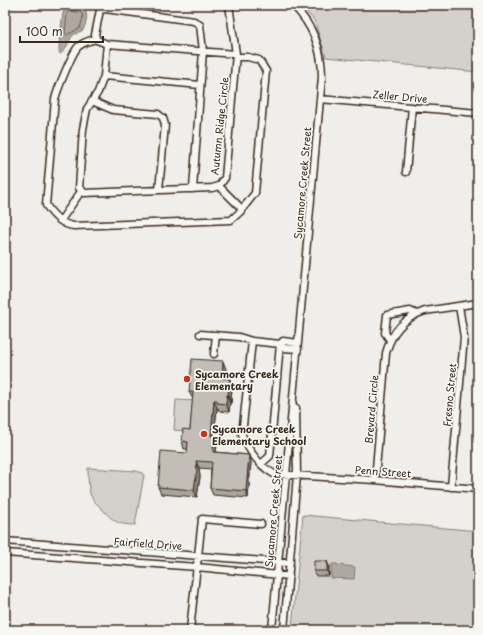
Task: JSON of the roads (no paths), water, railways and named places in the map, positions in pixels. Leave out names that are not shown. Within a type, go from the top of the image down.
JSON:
[{"type":"street","name":"Autumn Ridge Circle","points":[[82,190],[84,193],[193,189],[220,186],[225,178],[236,55],[228,5]]},
{"type":"street","name":"Sycamore Creek Street","points":[[272,630],[287,475],[322,65],[318,43],[308,22],[293,5]]},
{"type":"street","points":[[96,39],[95,35],[98,15],[100,10],[105,9],[194,21],[200,25],[203,51],[193,189]]},
{"type":"street","points":[[96,39],[108,44],[203,51],[236,55],[259,60],[266,71],[255,193],[231,220],[66,226],[46,205],[55,99],[57,89],[76,48],[79,45],[96,39]]},
{"type":"street","points":[[61,220],[82,190],[79,188],[79,183],[83,129],[87,109],[98,92],[104,76],[108,44]]},
{"type":"street","points":[[104,76],[200,85]]},
{"type":"street","name":"Zeller Drive","points":[[320,98],[478,113]]},
{"type":"street","points":[[92,101],[113,110],[158,114],[163,118],[165,125],[159,190]]},
{"type":"street","points":[[406,172],[412,107]]},
{"type":"street","points":[[220,186],[242,209]]},
{"type":"street","name":"Brevard Circle","points":[[375,480],[386,353],[390,340],[403,323],[417,314],[425,311],[478,303]]},
{"type":"street","name":"Fresno Street","points":[[451,487],[464,337],[459,306]]},
{"type":"street","name":"Brevard Circle","points":[[390,340],[386,332],[387,315],[410,311],[417,314]]},
{"type":"street","points":[[200,334],[239,337],[280,344],[284,348],[298,346]]},
{"type":"street","points":[[214,354],[216,335]]},
{"type":"street","name":"Penn Street","points":[[252,340],[242,435],[248,448],[266,470],[274,474],[375,480],[478,489]]},
{"type":"street","points":[[261,464],[270,456],[280,344]]},
{"type":"street","name":"Sycamore Creek Street","points":[[284,630],[297,475],[296,370]]},
{"type":"street","points":[[190,630],[202,519],[261,524]]},
{"type":"street","name":"Fairfield Drive","points":[[5,542],[290,563]]},
{"type":"street","name":"Fairfield Drive","points":[[5,553],[197,567],[289,576]]},
{"type":"water","points":[[69,7],[84,9],[86,11],[86,20],[83,30],[73,35],[66,48],[60,54],[59,41],[63,13],[65,9]]},
{"type":"water","points":[[332,564],[355,567],[354,579],[331,578]]},
{"type":"place","name":"Sycamore Creek Elementary","points":[[187,379]]},
{"type":"place","name":"Sycamore Creek Elementary School","points":[[204,434]]}]
